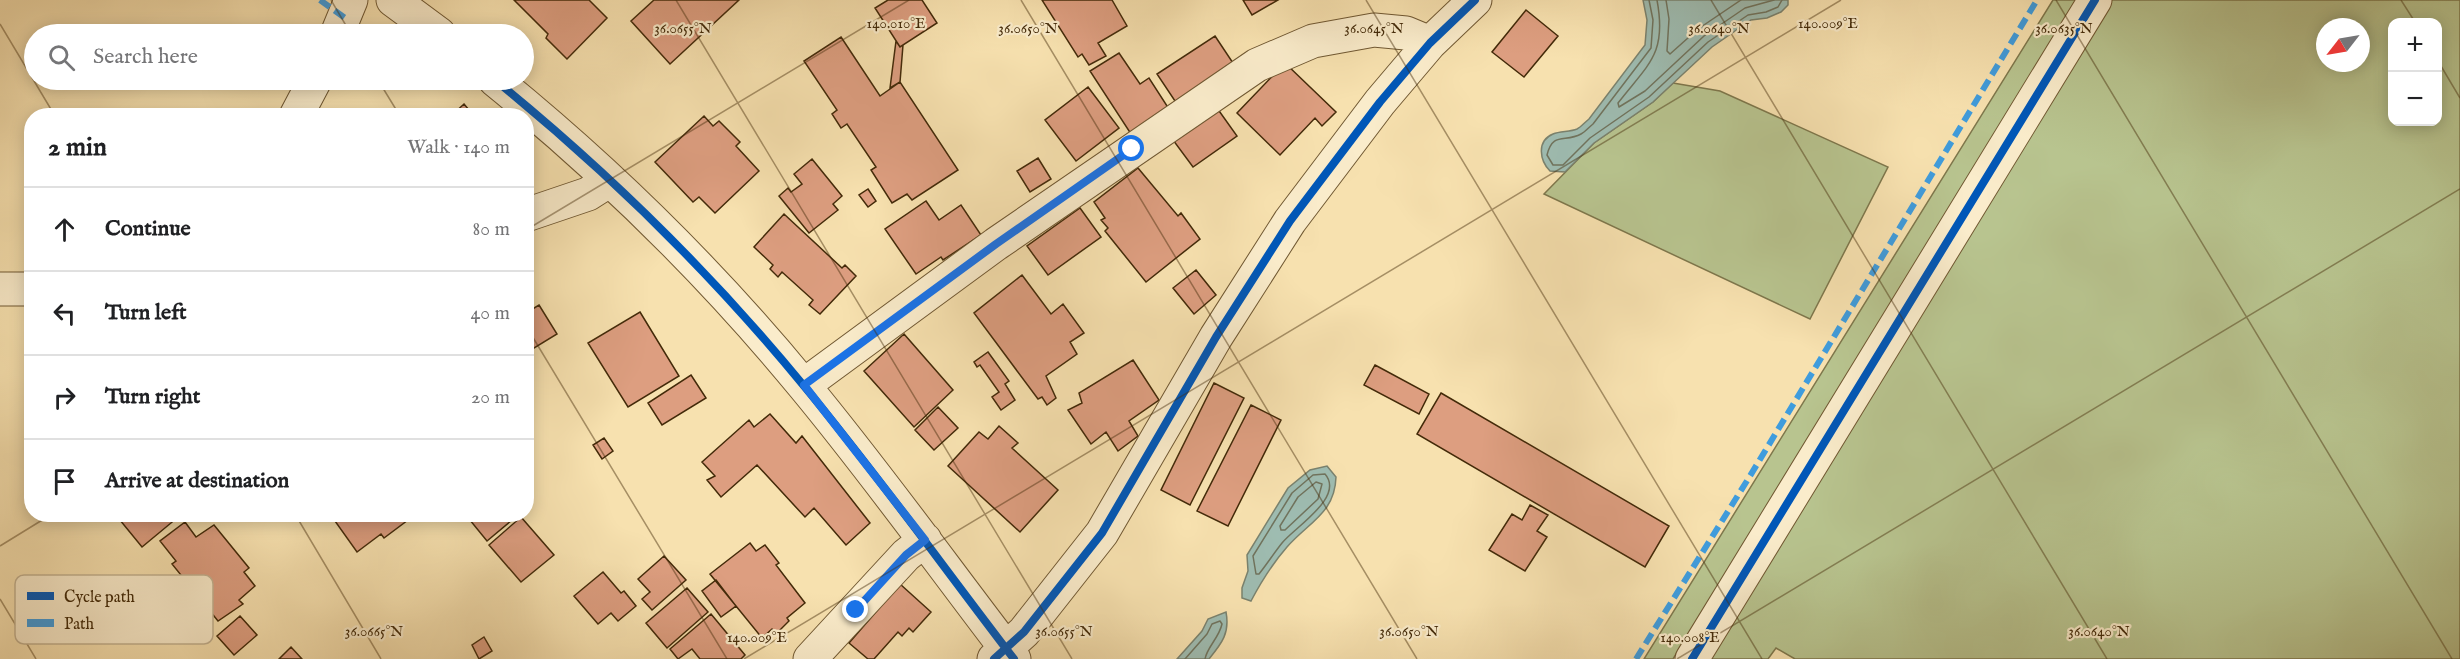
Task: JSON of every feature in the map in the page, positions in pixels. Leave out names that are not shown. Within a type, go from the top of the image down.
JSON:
[{"type":"street","points":[[341,24],[351,0]]},
{"type":"street","points":[[393,0],[425,24]]},
{"type":"street","points":[[534,114],[610,180],[710,281],[804,385],[925,540],[1005,655],[1102,533],[1216,337],[1290,222],[1380,102],[1430,43],[1475,0]]},
{"type":"street","points":[[1692,659],[2095,0]]},
{"type":"street","points":[[804,385],[1005,237],[1257,65],[1313,41],[1374,30],[1406,33],[1430,43]]},
{"type":"street","points":[[300,108],[310,90]]},
{"type":"street","points":[[506,90],[527,108]]},
{"type":"street","points":[[534,212],[588,194],[610,180]]},
{"type":"street","points":[[0,290],[24,289]]},
{"type":"street","points":[[810,659],[906,555],[925,540]]},
{"type":"green space","points":[[2053,0],[2082,0],[1673,659],[1644,659]]},
{"type":"green space","points":[[2108,0],[2460,0],[2460,659],[1795,659],[1776,648],[1768,659],[1703,659]]},
{"type":"green space","points":[[1673,83],[1720,91],[1888,167],[1810,319],[1544,194],[1594,143],[1653,102]]},
{"type":"water","points":[[1643,0],[1788,0],[1788,5],[1781,12],[1767,18],[1751,20],[1712,47],[1653,102],[1594,143],[1565,172],[1550,171],[1542,157],[1544,141],[1553,134],[1577,129],[1589,119],[1645,45],[1647,20]]},
{"type":"water","points":[[1327,466],[1336,477],[1335,489],[1326,508],[1282,553],[1251,601],[1242,598],[1242,588],[1248,571],[1247,555],[1288,488],[1310,470]]},
{"type":"water","points":[[1226,612],[1226,632],[1209,659],[1177,659],[1202,631],[1208,619]]},
{"type":"building","points":[[514,0],[589,0],[607,18],[567,59],[546,38],[548,34]]},
{"type":"building","points":[[654,0],[739,0],[670,64],[631,21]]},
{"type":"building","points":[[888,0],[922,0],[937,23],[900,47],[875,8]]},
{"type":"building","points":[[1042,0],[1112,0],[1127,26],[1098,43],[1106,56],[1089,65],[1082,54],[1078,57]]},
{"type":"building","points":[[1243,0],[1278,0],[1252,15]]},
{"type":"building","points":[[1526,10],[1558,36],[1524,77],[1492,52]]},
{"type":"building","points":[[1215,36],[1235,66],[1177,104],[1157,74]]},
{"type":"building","points":[[841,37],[880,96],[900,82],[958,170],[912,200],[907,194],[892,203],[871,170],[876,167],[847,124],[841,128],[832,114],[837,110],[804,61]]},
{"type":"building","points":[[896,41],[900,47],[903,45],[900,82],[890,88]]},
{"type":"building","points":[[1119,53],[1140,84],[1149,78],[1169,109],[1131,134],[1090,71]]},
{"type":"building","points":[[1285,63],[1336,112],[1322,126],[1315,118],[1280,155],[1237,113]]},
{"type":"building","points":[[1088,87],[1119,128],[1076,161],[1045,120]]},
{"type":"building","points":[[1217,108],[1237,136],[1193,167],[1173,140]]},
{"type":"building","points":[[704,116],[713,126],[719,121],[740,142],[736,146],[759,171],[715,213],[699,197],[693,202],[655,162]]},
{"type":"building","points":[[1038,158],[1051,179],[1030,192],[1017,171]]},
{"type":"building","points":[[812,159],[842,196],[833,204],[838,210],[809,233],[779,196],[788,188],[791,192],[802,184],[794,174]]},
{"type":"building","points":[[1138,168],[1178,216],[1181,213],[1200,239],[1146,282],[1105,231],[1108,228],[1101,220],[1105,218],[1094,202]]},
{"type":"building","points":[[868,189],[876,201],[868,207],[859,195]]},
{"type":"building","points":[[926,201],[939,220],[961,205],[981,235],[943,260],[941,257],[916,274],[885,229]]},
{"type":"building","points":[[1080,208],[1101,237],[1048,275],[1027,246]]},
{"type":"building","points":[[784,214],[842,268],[845,265],[856,276],[820,314],[809,305],[813,300],[782,272],[778,277],[770,269],[773,265],[754,247]]},
{"type":"building","points":[[1196,270],[1216,295],[1194,314],[1173,288]]},
{"type":"building","points":[[1022,275],[1051,314],[1063,304],[1084,333],[1070,342],[1077,354],[1046,376],[1056,398],[1047,405],[1042,397],[1038,399],[974,313]]},
{"type":"building","points":[[539,305],[557,334],[534,348],[534,308]]},
{"type":"building","points":[[640,312],[679,376],[628,407],[588,343]]},
{"type":"building","points":[[904,334],[953,390],[914,427],[864,371]]},
{"type":"building","points":[[988,352],[1009,381],[1005,384],[1015,400],[1001,410],[992,397],[999,392],[980,365],[977,367],[974,362]]},
{"type":"building","points":[[1133,360],[1159,400],[1129,421],[1138,436],[1118,451],[1106,432],[1091,444],[1068,410],[1082,403],[1079,393]]},
{"type":"building","points":[[1375,365],[1429,394],[1419,414],[1364,385]]},
{"type":"building","points":[[691,375],[706,398],[662,425],[648,403]]},
{"type":"building","points":[[1214,383],[1244,398],[1190,505],[1161,490]]},
{"type":"building","points":[[1441,393],[1669,526],[1645,567],[1417,434]]},
{"type":"building","points":[[1251,405],[1281,420],[1228,526],[1197,511]]},
{"type":"building","points":[[938,407],[958,428],[934,450],[915,430]]},
{"type":"building","points":[[770,414],[796,443],[802,436],[870,523],[846,545],[814,508],[805,517],[757,465],[721,497],[707,480],[715,476],[702,462],[749,420],[754,427]]},
{"type":"building","points":[[999,426],[1018,443],[1012,448],[1058,490],[1020,532],[948,466],[979,432],[988,439]]},
{"type":"building","points":[[604,438],[613,451],[602,459],[593,445]]},
{"type":"building","points":[[1530,505],[1548,515],[1537,531],[1547,537],[1525,571],[1489,550],[1512,514],[1522,520]]},
{"type":"building","points":[[122,522],[172,522],[142,547]]},
{"type":"building","points":[[185,522],[196,537],[214,525],[249,568],[244,572],[255,586],[239,600],[243,604],[218,621],[213,615],[213,575],[181,575],[172,564],[176,561],[160,541]]},
{"type":"building","points":[[336,522],[405,522],[384,538],[381,534],[357,552]]},
{"type":"building","points":[[472,522],[510,522],[487,541]]},
{"type":"building","points":[[515,522],[525,522],[554,555],[521,582],[489,545]]},
{"type":"building","points":[[750,543],[756,551],[765,545],[779,563],[776,565],[805,603],[787,618],[789,621],[776,634],[772,629],[762,638],[710,574]]},
{"type":"building","points":[[664,556],[686,580],[652,610],[642,599],[650,592],[638,579]]},
{"type":"building","points":[[603,572],[621,593],[624,591],[636,606],[618,621],[611,613],[598,624],[574,596]]},
{"type":"building","points":[[716,580],[736,606],[721,617],[702,591]]},
{"type":"building","points":[[900,584],[931,612],[913,632],[909,628],[902,636],[898,632],[874,659],[868,659],[849,643]]},
{"type":"building","points":[[687,588],[708,612],[667,648],[646,623]]},
{"type":"building","points":[[711,614],[745,655],[741,659],[700,659],[692,649],[678,659],[670,649]]},
{"type":"building","points":[[240,616],[257,635],[234,655],[217,636]]},
{"type":"building","points":[[484,637],[492,651],[479,659],[472,645]]},
{"type":"building","points":[[291,647],[302,659],[279,659]]},
{"type":"marked path","points":[[320,0],[345,18]]},
{"type":"marked path","points":[[1636,659],[1750,476],[2037,0]]},
{"type":"cycle path","points":[[994,659],[1024,632],[1102,533],[1216,337],[1290,221],[1380,102],[1430,43],[1475,0]]},
{"type":"cycle path","points":[[1692,659],[2095,0]]},
{"type":"cycle path","points":[[507,90],[529,108]]},
{"type":"cycle path","points":[[534,112],[578,150],[657,225],[769,344],[884,487],[1014,659]]},
{"type":"route","points":[[856,610],[906,555],[925,540],[804,385],[996,244],[1132,149]]}]
